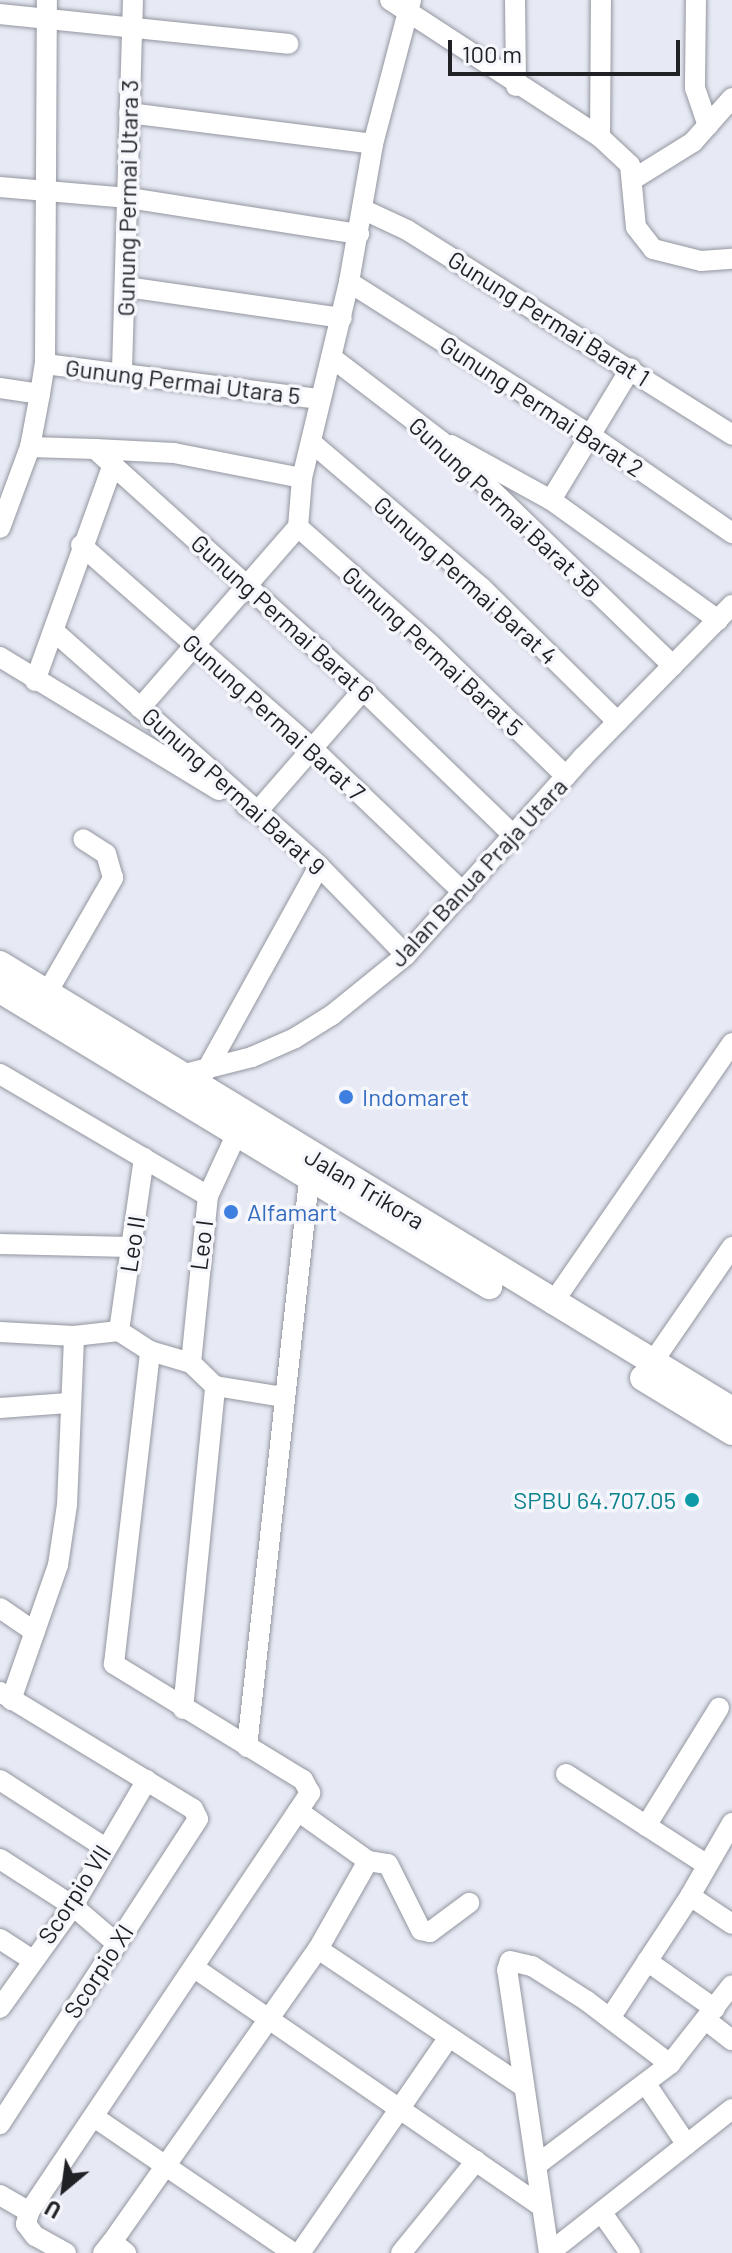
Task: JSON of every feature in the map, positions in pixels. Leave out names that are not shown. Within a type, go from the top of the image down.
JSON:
[{"type":"main road","name":"Jalan Trikora","points":[[0,964],[36,995],[237,1133],[552,1304],[732,1410]]},
{"type":"main road","name":"Jalan Trikora","points":[[0,990],[36,995],[193,1073],[322,1179],[732,1432]]},
{"type":"street","name":"Gunung Permai Utara 3","points":[[122,370],[127,287],[133,0]]},
{"type":"street","points":[[515,0],[516,86]]},
{"type":"street","points":[[600,137],[601,0]]},
{"type":"street","points":[[696,0],[695,88],[708,126]]},
{"type":"street","points":[[140,708],[249,587],[298,527],[302,478],[342,318],[373,144],[403,3],[516,86],[600,137],[630,165],[636,227],[653,249],[701,261],[732,259]]},
{"type":"street","points":[[0,528],[30,447],[45,364],[46,9]]},
{"type":"street","points":[[0,14],[46,9],[131,27],[288,44]]},
{"type":"street","points":[[632,180],[693,142],[732,98]]},
{"type":"street","points":[[129,113],[373,144]]},
{"type":"street","points":[[0,187],[129,198],[359,234]]},
{"type":"street","name":"Gunung Permai Barat 1","points":[[362,209],[407,230],[631,368],[732,435]]},
{"type":"street","name":"Gunung Permai Barat 2","points":[[349,282],[590,435],[732,533]]},
{"type":"street","points":[[127,287],[342,318]]},
{"type":"street","name":"Gunung Permai Barat 3B","points":[[331,357],[441,441],[673,666]]},
{"type":"street","name":"Gunung Permai Utara 5","points":[[45,364],[122,370],[320,399]]},
{"type":"street","points":[[551,500],[631,368]]},
{"type":"street","points":[[0,388],[40,394]]},
{"type":"street","points":[[441,441],[551,500],[725,612]]},
{"type":"street","name":"Gunung Permai Barat 4","points":[[311,442],[481,587],[618,722]]},
{"type":"street","points":[[30,447],[174,453],[302,478]]},
{"type":"street","name":"Gunung Permai Barat 6","points":[[95,449],[363,690],[514,836]]},
{"type":"street","points":[[35,681],[56,633],[81,545],[113,464]]},
{"type":"street","name":"Gunung Permai Barat 5","points":[[298,527],[429,643],[566,776]]},
{"type":"street","name":"Gunung Permai Barat 7","points":[[81,545],[311,747],[464,893]]},
{"type":"street","name":"Jalan Banua Praja Utara","points":[[193,1073],[295,1038],[332,1015],[406,955],[566,776],[725,612]]},
{"type":"street","name":"Gunung Permai Barat 9","points":[[56,633],[319,866],[406,955]]},
{"type":"street","points":[[0,657],[35,681],[257,812],[363,690]]},
{"type":"street","points":[[36,995],[113,878],[106,854],[83,839]]},
{"type":"street","points":[[193,1073],[319,866]]},
{"type":"street","points":[[552,1304],[732,1043]]},
{"type":"street","points":[[0,1074],[208,1196]]},
{"type":"street","name":"Leo I","points":[[191,1363],[208,1196],[237,1133]]},
{"type":"street","name":"Leo II","points":[[119,1331],[144,1158]]},
{"type":"street","points":[[247,1747],[284,1397],[322,1179]]},
{"type":"street","points":[[0,1244],[131,1247]]},
{"type":"street","points":[[652,1363],[732,1247]]},
{"type":"street","points":[[0,1332],[74,1336],[119,1331],[150,1351],[191,1363],[215,1386],[284,1397]]},
{"type":"street","points":[[74,1336],[68,1403],[67,1505],[58,1565],[35,1632],[5,1696],[147,1780]]},
{"type":"street","points":[[66,2253],[42,2248],[26,2224],[29,2212],[196,1969],[298,1811],[310,1786],[114,1664],[150,1351]]},
{"type":"street","points":[[183,1709],[215,1386]]},
{"type":"street","points":[[0,1429],[1,1408],[68,1403]]},
{"type":"street","points":[[0,1608],[35,1632]]},
{"type":"street","points":[[646,1826],[719,1708]]},
{"type":"street","points":[[566,1774],[707,1865]]},
{"type":"street","points":[[0,1780],[104,1847]]},
{"type":"street","name":"Scorpio XI","points":[[3,2115],[198,1819],[193,1809],[147,1780]]},
{"type":"street","name":"Scorpio VII","points":[[0,2008],[73,1906],[104,1847],[147,1780]]},
{"type":"street","points":[[298,1811],[368,1861],[388,1864],[425,1932],[469,1903]]},
{"type":"street","points":[[610,2018],[690,1896],[732,1823]]},
{"type":"street","points":[[0,1859],[73,1906],[116,1943]]},
{"type":"street","points":[[114,2249],[166,2166],[318,1949],[368,1861]]},
{"type":"street","points":[[690,1896],[732,1924]]},
{"type":"street","points":[[0,1939],[32,1960]]},
{"type":"street","points":[[318,1949],[523,2086]]},
{"type":"street","points":[[670,2064],[610,2018],[532,1966],[510,1961],[507,1970],[523,2086],[538,2164],[538,2204],[549,2253],[732,2109]]},
{"type":"street","points":[[647,1961],[711,2014],[732,2040]]},
{"type":"street","points":[[196,1969],[538,2204]]},
{"type":"street","points":[[538,2164],[670,2064],[732,1985]]},
{"type":"street","points":[[300,2253],[402,2110],[449,2037]]},
{"type":"street","points":[[646,2084],[687,2145]]},
{"type":"street","points":[[94,2117],[293,2253]]},
{"type":"street","points":[[401,2253],[476,2161]]},
{"type":"street","points":[[0,2195],[29,2212]]},
{"type":"street","points":[[602,2213],[630,2253]]},
{"type":"place","name":"Indomaret","points":[[346,1097]]},
{"type":"place","name":"Alfamart","points":[[231,1212]]},
{"type":"place","name":"SPBU 64.707.05","points":[[692,1500]]}]
